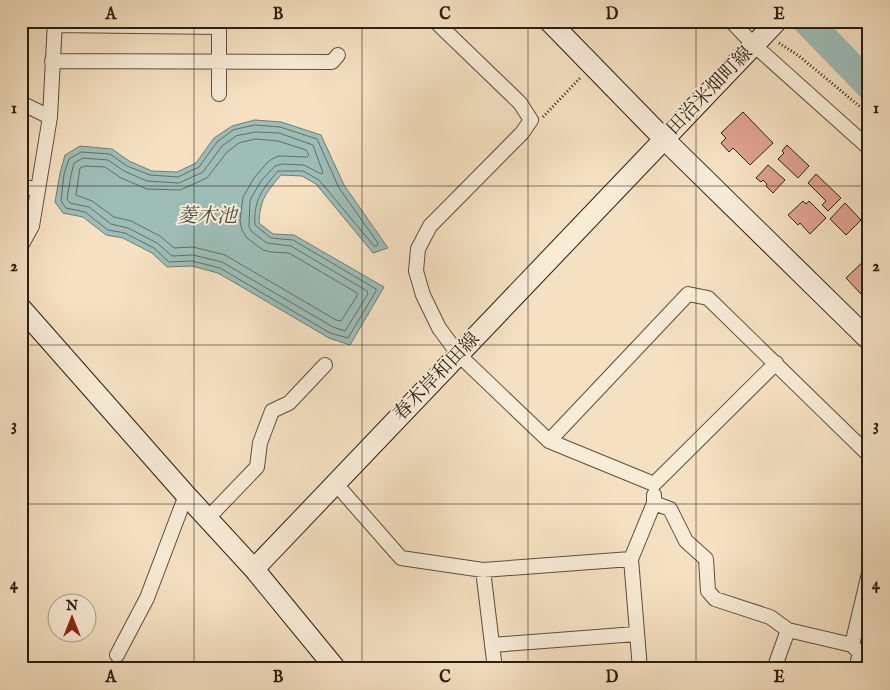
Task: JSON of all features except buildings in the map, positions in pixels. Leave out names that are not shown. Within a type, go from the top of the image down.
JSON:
[{"type":"main road","points":[[549,21],[664,140],[869,340]]},
{"type":"main road","name":"田治米畑町線","points":[[664,140],[766,34]]},
{"type":"main road","name":"春木岸和田線","points":[[254,569],[664,140]]},
{"type":"main road","points":[[22,311],[186,496],[254,569],[336,669]]},
{"type":"street","points":[[435,21],[520,104],[531,120],[522,133],[430,226],[418,249],[416,271],[423,295],[439,328],[459,355],[549,441],[654,484]]},
{"type":"street","points":[[731,21],[766,34],[869,148]]},
{"type":"street","points":[[21,246],[32,226],[50,117],[54,23],[219,24],[219,94]]},
{"type":"street","points":[[52,61],[332,62],[338,55]]},
{"type":"street","points":[[21,103],[50,117]]},
{"type":"street","points":[[21,187],[38,189]]},
{"type":"street","points":[[549,441],[688,294],[708,298],[869,455]]},
{"type":"street","points":[[640,669],[632,559],[654,503],[654,484],[776,363]]},
{"type":"street","points":[[208,519],[257,467],[260,443],[272,411],[288,403],[325,365]]},
{"type":"street","points":[[336,484],[400,558],[483,570],[632,559]]},
{"type":"street","points":[[117,655],[147,598],[186,496]]},
{"type":"street","points":[[654,503],[670,509],[686,541],[706,559],[708,591],[715,599],[770,617],[788,630],[860,651]]},
{"type":"street","points":[[483,570],[495,669]]},
{"type":"street","points":[[856,669],[860,651],[869,573]]},
{"type":"street","points":[[774,669],[788,630]]},
{"type":"street","points":[[492,645],[636,634]]},
{"type":"path","points":[[766,34],[799,56],[869,114]]},
{"type":"path","points":[[531,120],[545,117],[591,66]]},
{"type":"water","name":"菱木池","points":[[255,120],[281,122],[321,135],[344,185],[388,248],[373,253],[316,184],[302,176],[281,175],[262,202],[259,223],[273,234],[294,235],[384,287],[350,345],[329,338],[218,273],[192,266],[167,267],[152,253],[123,238],[106,235],[83,217],[63,213],[55,202],[65,155],[80,146],[112,149],[129,161],[152,171],[177,172],[196,163],[214,138],[232,126]]},
{"type":"waterway","points":[[807,21],[869,85]]}]
